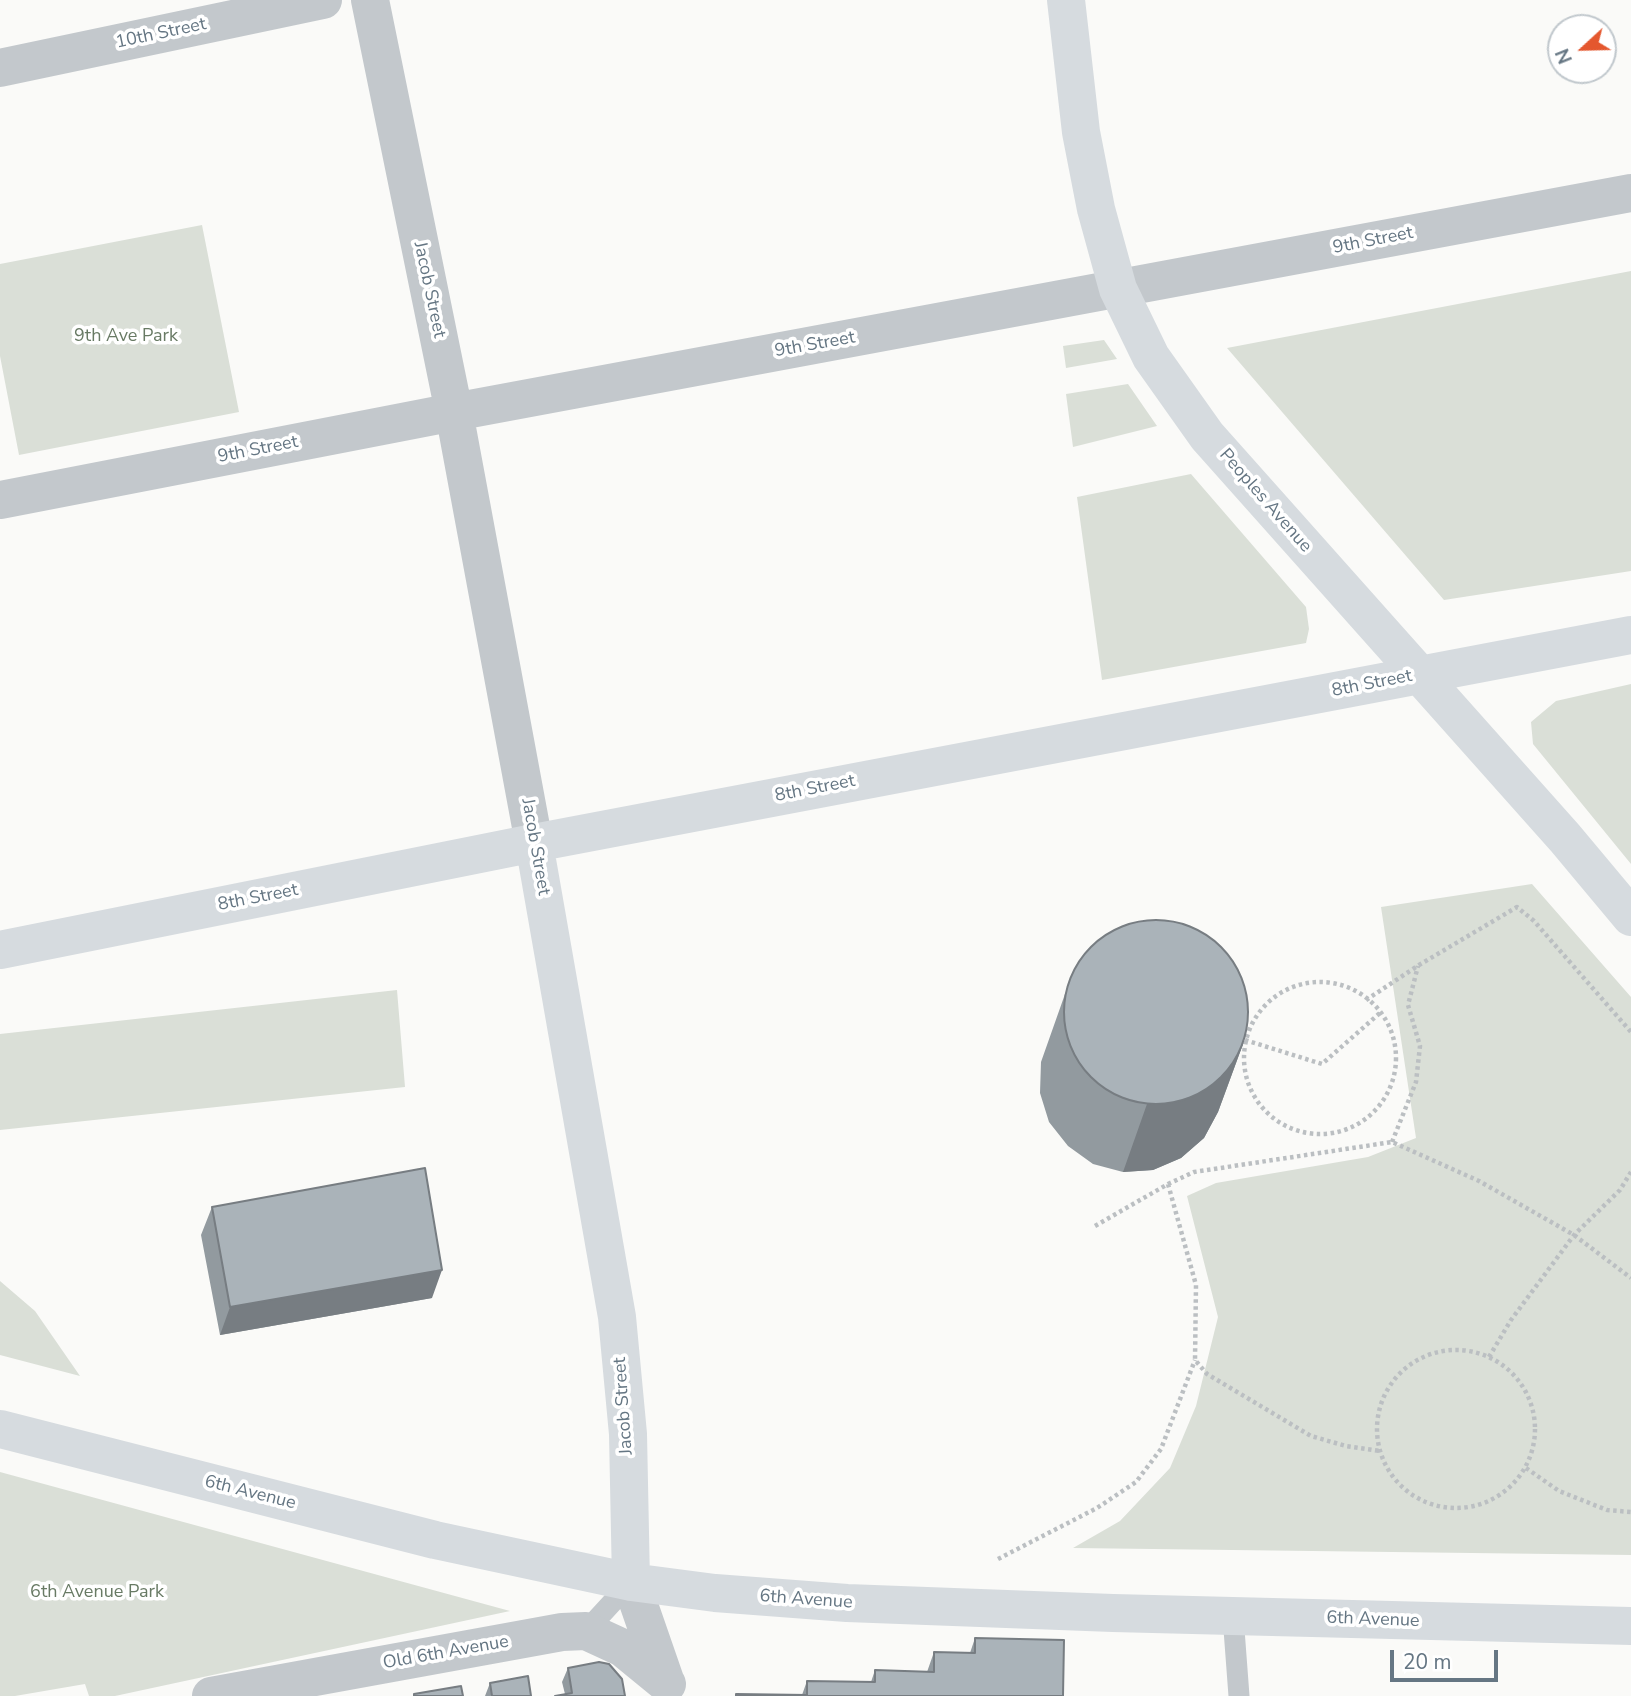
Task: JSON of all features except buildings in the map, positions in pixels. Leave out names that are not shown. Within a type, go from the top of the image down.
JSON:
[{"type":"street","name":"10th Street","points":[[0,68],[323,0]]},
{"type":"street","name":"Jacob Street","points":[[370,0],[454,412],[534,843],[617,1318],[628,1434],[631,1582],[667,1690]]},
{"type":"street","name":"Peoples Avenue","points":[[1066,0],[1081,132],[1096,209],[1118,289],[1151,357],[1208,436],[1565,838],[1631,917]]},
{"type":"street","name":"9th Street","points":[[0,500],[454,412],[1631,192]]},
{"type":"street","name":"8th Street","points":[[0,950],[534,843],[1631,635]]},
{"type":"street","name":"6th Avenue","points":[[0,1429],[435,1540],[631,1582],[715,1594],[846,1603],[1631,1626]]},
{"type":"street","name":"Old 6th Avenue","points":[[211,1696],[562,1632],[586,1631],[623,1648],[667,1690]]},
{"type":"lane","points":[[586,1631],[631,1582]]},
{"type":"lane","points":[[1233,1616],[1239,1696]]},
{"type":"path","points":[[1366,1000],[1517,907],[1534,920],[1631,1032]]},
{"type":"path","points":[[1392,1142],[1416,1082],[1420,1046],[1408,1005],[1419,965]]},
{"type":"path","points":[[1299,984],[1339,984],[1352,988],[1366,1000],[1381,1012],[1396,1047],[1395,1074],[1387,1095],[1360,1124],[1323,1135],[1289,1129],[1265,1111],[1250,1089],[1243,1066],[1244,1040],[1252,1022],[1275,996],[1299,984]]},
{"type":"path","points":[[1244,1040],[1322,1064],[1381,1012]]},
{"type":"path","points":[[1095,1226],[1168,1184],[1195,1172],[1392,1142],[1479,1181],[1574,1235],[1631,1279]]},
{"type":"path","points":[[1489,1357],[1511,1320],[1574,1235],[1620,1191],[1631,1171]]},
{"type":"path","points":[[998,1559],[1097,1508],[1136,1482],[1161,1449],[1195,1360],[1196,1285],[1168,1184]]},
{"type":"path","points":[[1448,1349],[1476,1351],[1489,1357],[1520,1381],[1535,1417],[1534,1445],[1526,1468],[1498,1497],[1458,1509],[1424,1502],[1398,1485],[1380,1451],[1377,1437],[1378,1410],[1385,1391],[1409,1364],[1434,1352],[1448,1349]]},
{"type":"path","points":[[1195,1360],[1207,1374],[1311,1436],[1346,1446],[1380,1451]]},
{"type":"path","points":[[1526,1468],[1559,1491],[1607,1510],[1631,1512]]},
{"type":"green space","name":"9th Ave Park","points":[[202,225],[239,412],[19,455],[0,356],[0,264]]},
{"type":"green space","points":[[1631,271],[1631,571],[1444,600],[1227,348]]},
{"type":"green space","points":[[1104,340],[1117,359],[1066,368],[1063,346]]},
{"type":"green space","points":[[1128,384],[1157,426],[1073,447],[1066,394]]},
{"type":"green space","points":[[1191,474],[1306,607],[1309,629],[1306,643],[1102,680],[1077,497]]},
{"type":"green space","points":[[1631,684],[1631,864],[1533,744],[1531,722],[1556,701]]},
{"type":"green space","points":[[1532,884],[1631,997],[1631,1555],[1073,1548],[1120,1521],[1170,1468],[1196,1406],[1218,1317],[1187,1196],[1216,1183],[1368,1157],[1416,1138],[1381,907]]},
{"type":"green space","points":[[397,990],[405,1087],[0,1130],[0,1034]]},
{"type":"green space","points":[[0,1281],[35,1311],[80,1376],[0,1355]]},
{"type":"green space","name":"6th Avenue Park","points":[[0,1472],[510,1611],[115,1696],[89,1696],[85,1684],[0,1696]]}]
